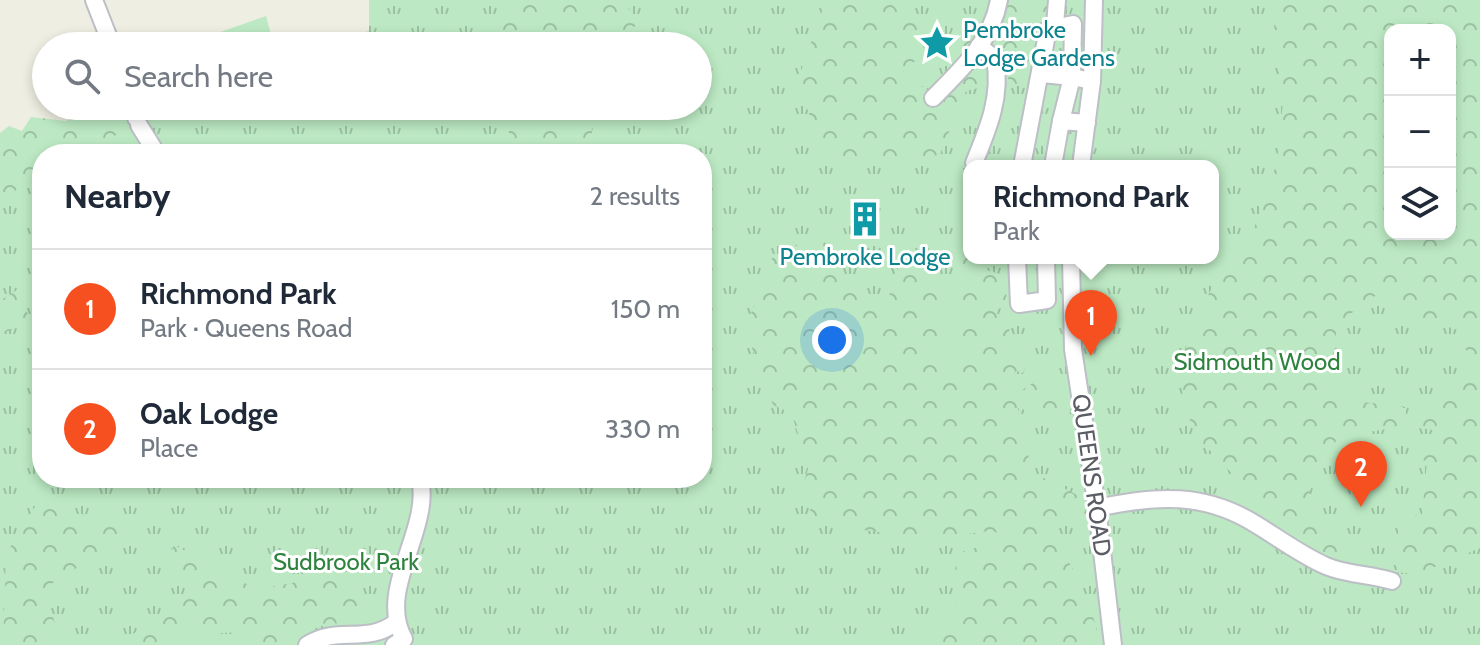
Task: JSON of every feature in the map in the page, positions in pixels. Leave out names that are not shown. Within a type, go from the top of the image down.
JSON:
[{"type":"street","points":[[94,0],[107,32]]},
{"type":"street","points":[[933,98],[971,59],[996,17],[999,0]]},
{"type":"street","points":[[1055,25],[1057,0]]},
{"type":"street","points":[[1082,160],[1092,81],[1094,0]]},
{"type":"street","points":[[1023,160],[1042,74],[1048,29],[1055,25],[1073,24],[1072,77],[1054,160]]},
{"type":"street","points":[[975,160],[992,117],[998,77],[995,59],[979,46]]},
{"type":"street","points":[[1042,74],[1092,81]]},
{"type":"street","points":[[138,120],[151,144]]},
{"type":"street","points":[[1061,121],[1087,123]]},
{"type":"street","points":[[1017,264],[1019,304],[1047,300],[1046,264]]},
{"type":"street","name":"QUEENS ROAD","points":[[1071,264],[1073,349],[1097,508],[1113,645]]},
{"type":"street","points":[[307,645],[321,636],[383,640],[395,623],[402,575],[422,488]]},
{"type":"street","points":[[1097,508],[1158,497],[1185,497],[1213,503],[1238,513],[1301,554],[1328,567],[1392,581]]},
{"type":"street","points":[[394,645],[404,639],[395,623]]},
{"type":"green space","name":"Sudbrook Park","points":[[369,0],[1480,0],[1480,645],[0,645],[0,150],[91,120],[712,120],[712,32],[366,32],[369,31]]},
{"type":"green space","points":[[499,0],[616,0],[627,6],[637,23],[631,32],[499,32]]},
{"type":"green space","points":[[826,0],[888,0],[899,12],[923,17],[924,53],[903,72],[928,91],[948,95],[979,63],[990,70],[987,86],[966,91],[940,154],[913,163],[826,158],[797,82]]},
{"type":"green space","points":[[988,0],[1034,0],[1050,6],[1046,23],[1028,15],[1026,26],[1038,42],[1024,88],[1008,80],[1010,58],[981,37],[963,60],[961,49]]},
{"type":"green space","name":"Sidmouth Wood","points":[[1275,0],[1480,0],[1480,548],[1418,574],[1393,572],[1400,517],[1422,515],[1427,461],[1413,458],[1415,447],[1430,445],[1433,430],[1419,428],[1421,406],[1463,380],[1467,362],[1463,331],[1400,314],[1379,293],[1338,323],[1327,378],[1354,401],[1406,407],[1405,426],[1337,437],[1309,494],[1306,503],[1339,546],[1339,565],[1297,541],[1195,435],[1182,396],[1186,343],[1213,285],[1252,234],[1277,162],[1283,101],[1274,32]]},
{"type":"green space","points":[[266,16],[270,32],[221,32]]},
{"type":"green space","points":[[31,117],[32,120],[199,120],[116,135],[100,144],[32,144],[32,181],[0,199],[0,133],[9,126],[22,131]]},
{"type":"green space","points":[[507,120],[596,120],[592,123],[591,144],[511,144]]},
{"type":"green space","points":[[813,236],[836,249],[838,279],[882,319],[900,261],[961,306],[957,256],[963,251],[963,264],[1003,275],[1008,305],[998,309],[996,315],[1009,327],[1010,335],[1002,341],[1008,353],[1023,354],[1027,363],[1023,373],[1016,371],[1011,379],[1019,392],[1045,375],[1071,412],[1058,419],[1018,408],[1032,472],[1087,500],[1085,512],[1052,531],[1088,601],[1098,645],[918,645],[917,638],[957,611],[955,554],[1015,536],[989,531],[933,539],[817,524],[801,491],[809,466],[791,413],[773,405],[745,329],[772,258]]},
{"type":"green space","points":[[23,286],[29,323],[0,334],[0,301]]},
{"type":"green space","points":[[950,302],[960,314],[962,367],[957,374],[947,373],[939,363],[938,304]]},
{"type":"green space","points":[[37,503],[137,530],[45,588],[61,645],[3,645],[6,554]]},
{"type":"green space","points":[[174,545],[258,590],[363,568],[359,623],[305,624],[283,645],[261,645],[259,631],[163,636],[162,645],[133,645],[133,634],[198,592],[167,561]]},
{"type":"place","name":"Pembroke Lodge Gardens","points":[[937,43]]},
{"type":"place","name":"Pembroke Lodge","points":[[865,219]]},
{"type":"place","name":"Richmond Park","points":[[1091,356]]},
{"type":"place","name":"Oak Lodge","points":[[1361,507]]}]
